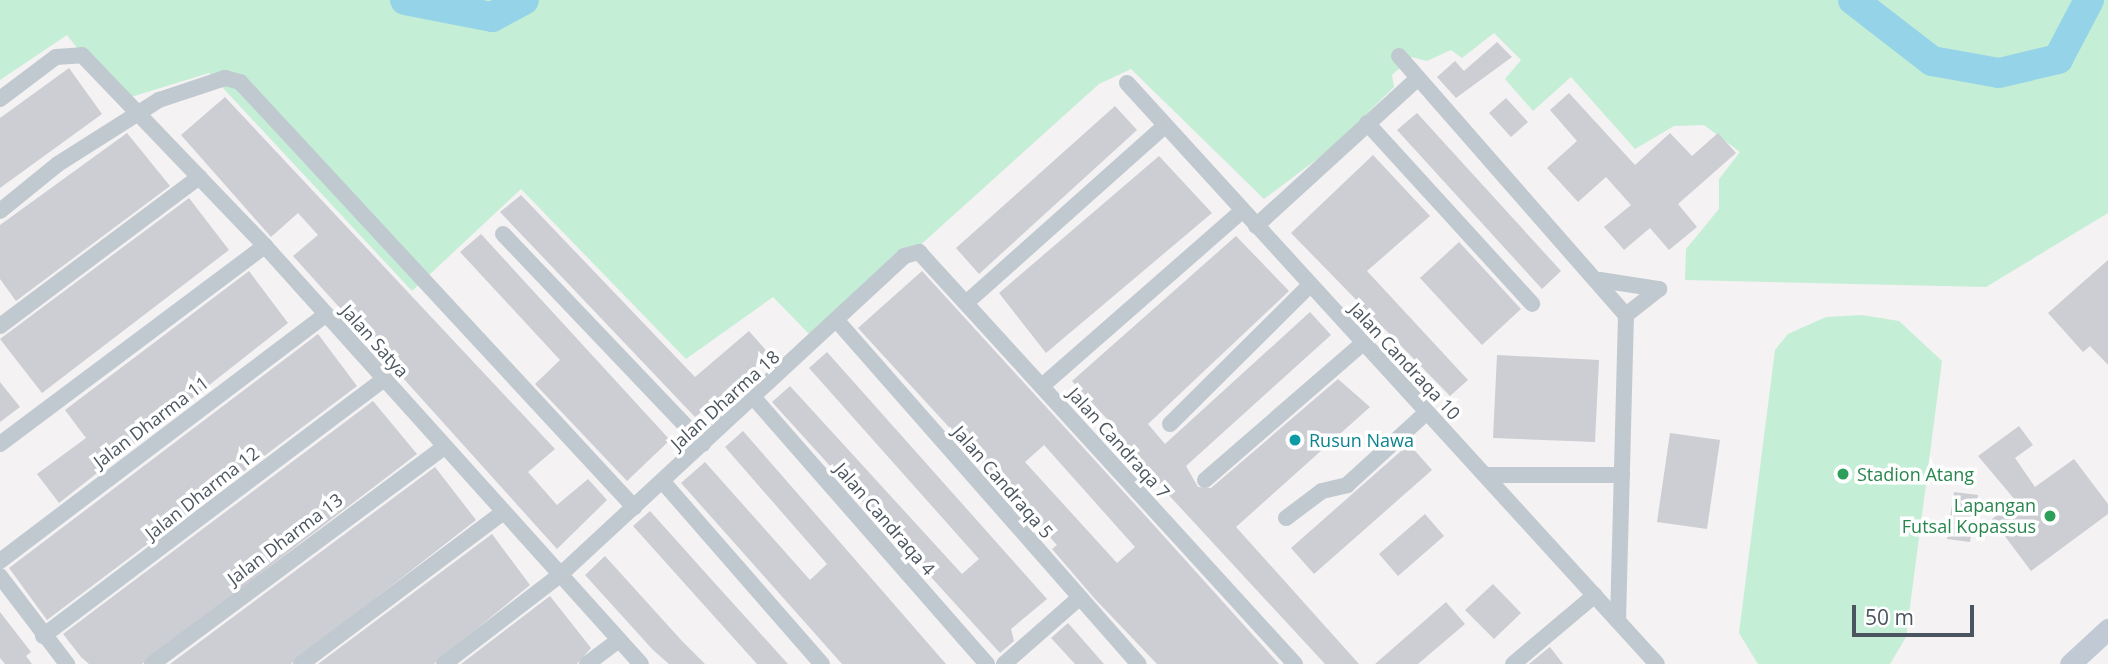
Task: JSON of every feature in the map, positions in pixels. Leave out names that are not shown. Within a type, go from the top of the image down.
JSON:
[{"type":"main road","points":[[2070,664],[2108,629]]},
{"type":"street","name":"Jalan Satya","points":[[0,99],[73,51],[138,113],[265,246],[502,513],[641,664]]},
{"type":"street","points":[[1399,56],[1600,280],[1626,315],[1618,621]]},
{"type":"street","points":[[0,211],[58,164],[138,113],[200,85],[225,78],[240,82],[634,507]]},
{"type":"street","points":[[1256,226],[1417,79]]},
{"type":"street","name":"Jalan Candraqa 10","points":[[1127,83],[1657,664]]},
{"type":"street","points":[[1367,124],[1532,304]]},
{"type":"street","points":[[966,303],[1165,126]]},
{"type":"street","points":[[0,326],[199,177]]},
{"type":"street","points":[[1042,386],[1242,211]]},
{"type":"street","points":[[503,234],[704,444]]},
{"type":"street","points":[[0,444],[265,246]]},
{"type":"street","name":"Jalan Dharma 18","points":[[444,664],[560,576],[914,252]]},
{"type":"street","name":"Jalan Candraqa 7","points":[[914,252],[926,254],[966,303],[1295,664]]},
{"type":"street","points":[[1600,280],[1659,289],[1626,315]]},
{"type":"street","points":[[1170,424],[1310,285]]},
{"type":"street","name":"Jalan Dharma 11","points":[[0,561],[325,314]]},
{"type":"street","name":"Jalan Candraqa 5","points":[[839,323],[1139,664]]},
{"type":"street","points":[[1205,480],[1363,344]]},
{"type":"street","name":"Jalan Dharma 12","points":[[43,636],[384,379]]},
{"type":"street","name":"Jalan Candraqa 4","points":[[754,398],[987,664]]},
{"type":"street","points":[[1286,518],[1322,491],[1347,485],[1427,412]]},
{"type":"street","name":"Jalan Dharma 13","points":[[152,664],[444,447]]},
{"type":"street","points":[[1486,475],[1622,475]]},
{"type":"street","points":[[663,482],[822,664]]},
{"type":"street","points":[[301,664],[502,513]]},
{"type":"street","points":[[0,576],[43,636],[67,664]]},
{"type":"street","points":[[1513,664],[1595,595]]},
{"type":"street","points":[[1004,664],[1079,598]]},
{"type":"street","points":[[587,664],[619,640]]},
{"type":"green space","points":[[0,0],[2108,0],[2108,213],[1986,287],[1685,280],[1686,249],[1719,209],[1719,179],[1740,152],[1704,125],[1674,126],[1635,149],[1571,77],[1533,111],[1505,79],[1521,60],[1494,33],[1462,58],[1451,50],[1427,61],[1412,57],[1392,75],[1394,87],[1332,148],[1264,199],[1131,69],[1099,84],[815,340],[773,297],[686,359],[521,189],[412,291],[209,73],[118,101],[67,35],[0,80]]},
{"type":"green space","name":"Stadion Atang","points":[[1862,315],[1899,321],[1942,361],[1906,637],[1890,664],[1758,664],[1739,633],[1775,350],[1788,334],[1826,317]]},
{"type":"building","points":[[1497,42],[1512,57],[1456,98],[1437,77],[1455,61],[1464,71]]},
{"type":"building","points":[[69,68],[102,114],[0,188],[0,118]]},
{"type":"building","points":[[1569,93],[1635,165],[1670,133],[1692,156],[1718,133],[1736,153],[1678,204],[1697,227],[1669,250],[1650,228],[1624,250],[1604,227],[1631,205],[1606,177],[1578,202],[1547,168],[1577,141],[1550,110]]},
{"type":"building","points":[[225,97],[555,449],[528,472],[557,505],[588,479],[607,500],[557,549],[293,256],[318,235],[298,213],[271,237],[181,135]]},
{"type":"building","points":[[1506,98],[1528,122],[1511,137],[1489,113]]},
{"type":"building","points":[[1115,106],[1137,130],[979,274],[956,248]]},
{"type":"building","points":[[1417,113],[1561,271],[1542,289],[1397,130]]},
{"type":"building","points":[[127,133],[170,186],[16,301],[0,279],[0,225]]},
{"type":"building","points":[[1373,155],[1430,216],[1367,271],[1468,380],[1450,396],[1291,233]]},
{"type":"building","points":[[1159,156],[1212,213],[1046,353],[999,293]]},
{"type":"building","points":[[521,195],[695,377],[749,331],[771,356],[695,417],[500,212]]},
{"type":"building","points":[[189,198],[229,250],[42,393],[0,339]]},
{"type":"building","points":[[481,234],[670,440],[627,481],[535,384],[560,360],[460,252]]},
{"type":"building","points":[[1236,236],[1289,291],[1148,424],[1165,444],[1310,312],[1331,335],[1186,466],[1198,487],[1211,488],[1338,379],[1370,407],[1236,527],[1359,664],[1325,664],[1103,424],[1108,420],[1072,381]]},
{"type":"building","points":[[1459,242],[1521,309],[1482,345],[1420,278]]},
{"type":"building","points":[[2108,260],[2108,365],[2090,346],[2083,352],[2048,313]]},
{"type":"building","points":[[249,271],[288,323],[59,503],[37,474],[86,438],[65,410]]},
{"type":"building","points":[[922,271],[1279,664],[1157,664],[1052,549],[1057,545],[858,328]],"holes":[[[1044,445],[1135,547],[1117,563],[1025,462]]]},
{"type":"building","points":[[318,334],[357,386],[47,620],[9,568]]},
{"type":"building","points":[[827,352],[1047,599],[1011,629],[1014,641],[1000,653],[772,402],[790,386],[962,574],[979,559],[809,368]]},
{"type":"building","points":[[1497,355],[1599,360],[1595,442],[1493,438]]},
{"type":"building","points":[[0,382],[20,407],[0,422]]},
{"type":"building","points":[[373,401],[417,454],[142,664],[89,664],[81,657],[63,634]]},
{"type":"building","name":"Lapangan Futsal Kopassus","points":[[2019,426],[2033,445],[2015,458],[2035,487],[2074,459],[2108,504],[2108,514],[2031,571],[1992,519],[2016,501],[1978,456]]},
{"type":"building","points":[[743,431],[946,664],[842,664],[681,483],[705,462],[810,580],[827,564],[725,447]]},
{"type":"building","points":[[1670,433],[1720,440],[1707,529],[1657,522]]},
{"type":"building","points":[[1409,444],[1432,470],[1314,574],[1291,548]]},
{"type":"building","points":[[435,467],[476,520],[291,664],[170,664]]},
{"type":"building","points":[[1954,492],[1978,495],[1970,542],[1947,539]]},
{"type":"building","points":[[650,511],[788,664],[757,664],[633,526]]},
{"type":"building","points":[[1425,514],[1444,536],[1398,576],[1379,554]]},
{"type":"building","points":[[492,534],[530,585],[434,664],[318,664]]},
{"type":"building","points":[[605,556],[705,664],[669,664],[653,650],[585,575]]},
{"type":"building","points":[[1493,584],[1521,613],[1494,639],[1465,610]]},
{"type":"building","points":[[550,596],[591,648],[577,664],[461,664]]},
{"type":"building","points":[[1446,602],[1465,624],[1418,664],[1375,664]]},
{"type":"building","points":[[0,612],[31,652],[26,656],[32,664],[5,664],[0,658]]},
{"type":"building","points":[[1068,623],[1104,664],[1075,664],[1051,638]]},
{"type":"building","points":[[1550,647],[1563,664],[1529,664],[1546,650]]},
{"type":"waterway","points":[[405,0],[492,17],[524,0]]},
{"type":"waterway","points":[[1853,0],[1932,61],[1999,73],[2058,59],[2089,0]]},
{"type":"place","name":"Rusun Nawa","points":[[1295,440]]},
{"type":"place","name":"Stadion Atang","points":[[1843,474]]},
{"type":"place","name":"Lapangan Futsal Kopassus","points":[[2050,516]]}]
